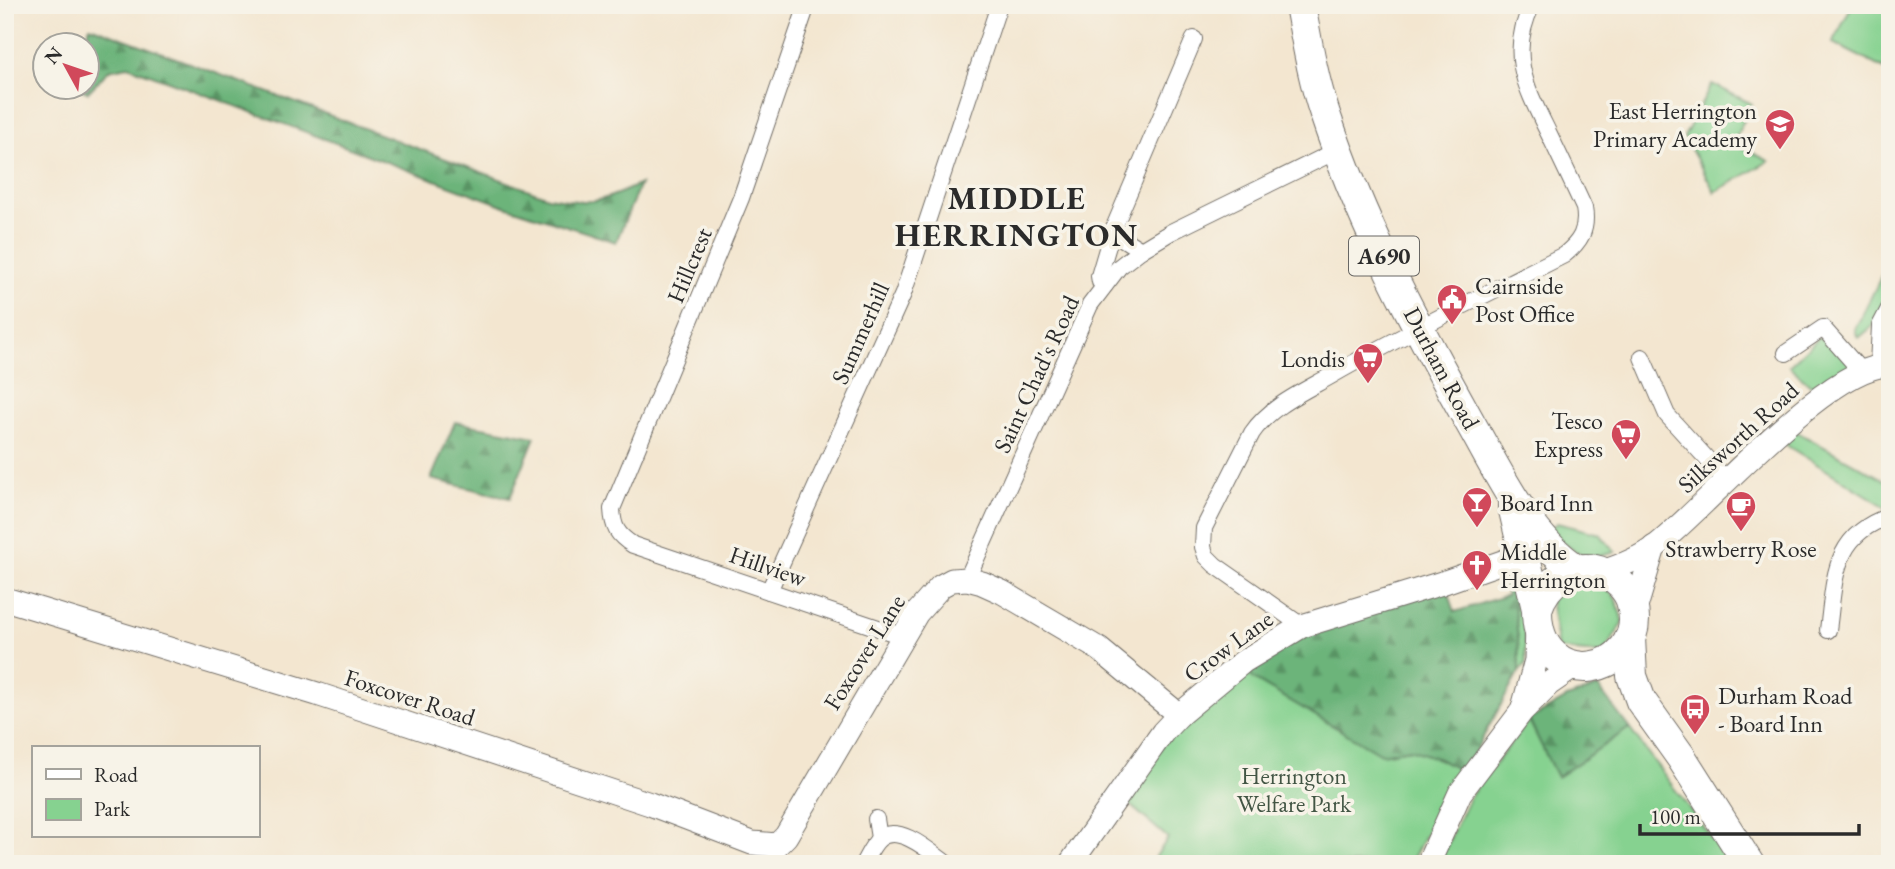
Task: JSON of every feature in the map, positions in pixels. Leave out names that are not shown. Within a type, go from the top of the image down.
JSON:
[{"type":"highway","name":"Durham Road","points":[[1300,5],[1317,87],[1357,199],[1418,328],[1509,491],[1536,549],[1537,617],[1541,640],[1549,652],[1561,661],[1585,666],[1641,701]]},
{"type":"highway","name":"Durham Road","points":[[1536,549],[1618,581],[1631,599],[1632,676],[1641,701],[1688,767],[1749,864]]},
{"type":"highway","points":[[1537,617],[1547,587],[1563,575],[1590,571]]},
{"type":"highway","points":[[1585,666],[1607,662],[1622,651],[1632,626]]},
{"type":"street","name":"Hillcrest","points":[[620,537],[613,524],[612,509],[741,198],[807,5]]},
{"type":"street","name":"Summerhill","points":[[769,591],[903,294],[999,5]]},
{"type":"street","points":[[1302,626],[1215,565],[1206,556],[1203,547],[1204,528],[1260,420],[1306,390],[1418,328],[1564,255],[1576,246],[1586,228],[1584,208],[1524,83],[1520,55],[1521,33],[1532,5]]},
{"type":"street","points":[[1105,285],[1100,282],[1099,276],[1112,232],[1194,39]]},
{"type":"street","name":"Saint Chad's Road","points":[[967,579],[1090,305],[1119,267],[1171,232],[1338,150]]},
{"type":"street","points":[[1112,232],[1141,250]]},
{"type":"street","points":[[1876,367],[1881,326],[1890,307]]},
{"type":"street","name":"Silksworth Road","points":[[1590,571],[1628,564],[1654,547],[1728,482],[1773,437],[1834,386],[1876,367],[1823,328],[1786,353]]},
{"type":"street","points":[[1642,357],[1667,415],[1728,482]]},
{"type":"street","points":[[1828,630],[1837,569],[1846,548],[1865,526],[1890,516]]},
{"type":"street","name":"Hillview","points":[[620,537],[633,545],[902,636]]},
{"type":"street","points":[[1632,626],[1654,547]]},
{"type":"street","name":"Crow Lane","points":[[1070,864],[1163,732],[1179,715],[1244,661],[1302,626],[1442,583],[1536,549]]},
{"type":"street","points":[[967,579],[1002,592],[1099,649],[1179,715]]},
{"type":"street","name":"Foxcover Lane","points":[[777,854],[917,613],[941,586],[952,580],[967,579]]},
{"type":"street","name":"Foxcover Road","points":[[5,599],[317,694],[650,804],[777,854]]},
{"type":"street","points":[[1522,711],[1536,660],[1537,617]]},
{"type":"street","points":[[1428,864],[1460,793],[1522,711],[1549,684],[1585,666]]},
{"type":"street","points":[[876,819],[879,838]]},
{"type":"street","points":[[864,862],[879,838],[889,834],[913,838],[947,864]]},
{"type":"green space","points":[[1852,5],[1890,5],[1890,72],[1833,43]]},
{"type":"green space","points":[[90,26],[548,197],[595,201],[640,184],[616,242],[505,206],[128,66],[109,70],[102,77],[102,32],[88,32]]},
{"type":"green space","points":[[1712,84],[1752,104],[1733,143],[1769,161],[1715,192],[1684,137]]},
{"type":"green space","points":[[1890,259],[1890,288],[1872,327],[1860,337],[1857,336],[1855,329]]},
{"type":"green space","points":[[1820,336],[1861,371],[1822,395],[1789,366]]},
{"type":"green space","points":[[455,422],[535,437],[510,498],[431,479]]},
{"type":"green space","points":[[1786,426],[1890,483],[1890,516],[1884,506],[1773,437]]},
{"type":"green space","points":[[1557,523],[1600,534],[1615,552],[1594,556],[1578,553],[1547,530]]},
{"type":"green space","points":[[1510,570],[1521,584],[1526,664],[1519,672],[1518,639]]},
{"type":"green space","points":[[1510,570],[1519,672],[1476,750],[1461,771],[1439,759],[1410,749],[1381,754],[1252,678],[1248,666],[1298,634],[1447,588],[1455,612],[1507,595],[1500,572]]},
{"type":"green space","points":[[1582,580],[1612,593],[1620,612],[1623,623],[1603,654],[1558,649],[1550,599]]},
{"type":"green space","name":"Herrington Welfare Park","points":[[1248,666],[1252,678],[1381,754],[1410,749],[1439,759],[1461,771],[1410,864],[1151,864],[1168,838],[1124,800],[1168,737]]},
{"type":"green space","points":[[1598,687],[1629,728],[1557,777],[1529,720],[1567,698]]},
{"type":"green space","points":[[1529,720],[1557,777],[1629,728],[1728,864],[1438,864],[1469,798]]},
{"type":"place","name":"East Herrington Primary Academy","points":[[1780,151]]},
{"type":"place","name":"Cairnside Post Office","points":[[1452,326]]},
{"type":"place","name":"Londis","points":[[1368,385]]},
{"type":"place","name":"Tesco Express","points":[[1626,461]]},
{"type":"place","name":"Board Inn","points":[[1477,529]]},
{"type":"place","name":"Strawberry Rose","points":[[1741,533]]},
{"type":"place","name":"Middle Herrington","points":[[1477,592]]},
{"type":"place","name":"Durham Road - Board Inn","points":[[1695,736]]},
{"type":"district","name":"MIDDLE HERRINGTON","points":[[1017,216]]}]
